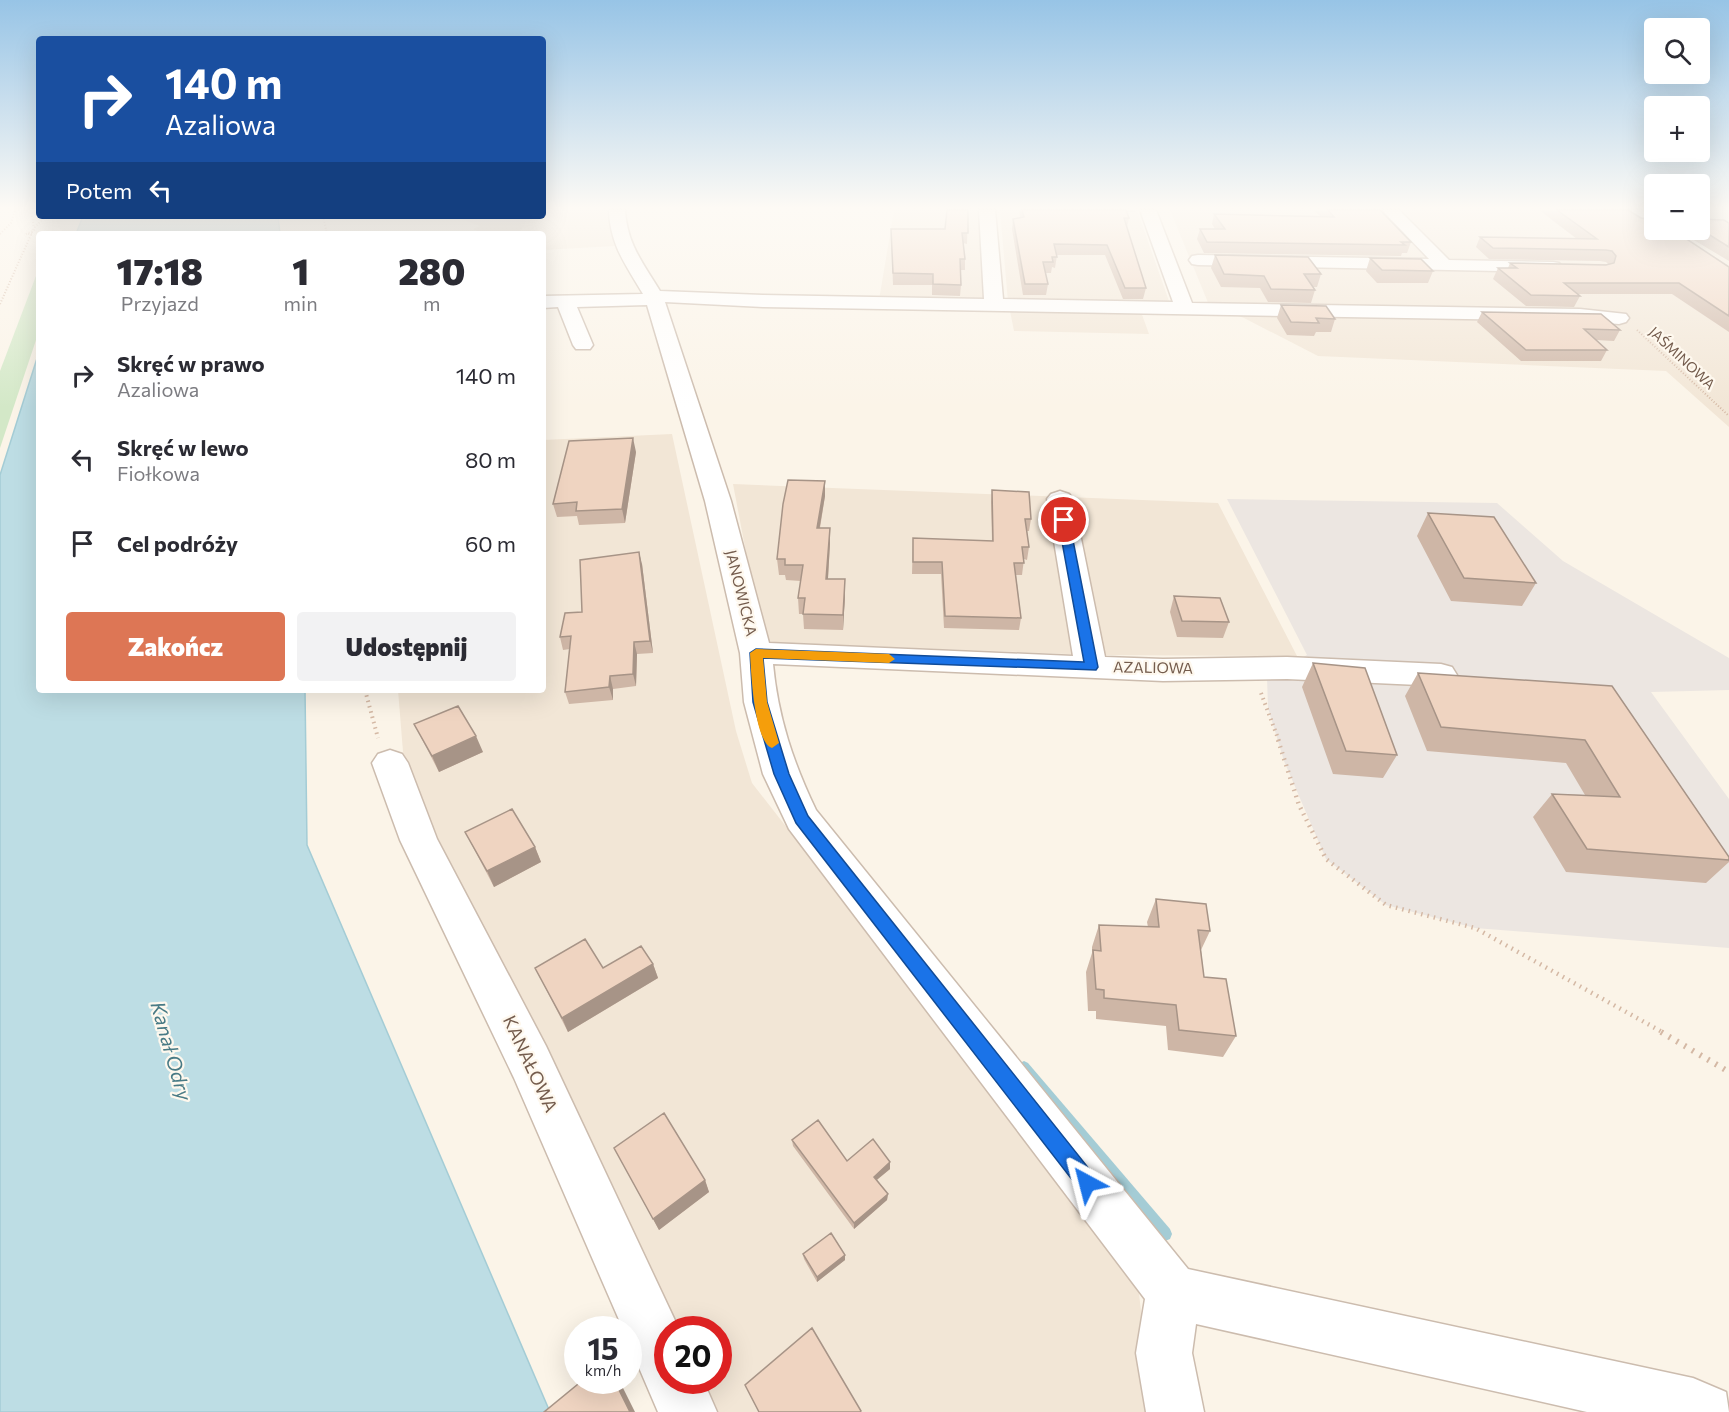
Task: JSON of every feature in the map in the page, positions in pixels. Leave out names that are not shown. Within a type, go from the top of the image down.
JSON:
[{"type":"street","name":"JANOWICKA","points":[[641,276],[654,297],[718,501],[756,653],[760,702],[782,774],[801,819],[1173,1292]]},
{"type":"street","points":[[992,276],[994,305]]},
{"type":"street","points":[[1172,276],[1184,307]]},
{"type":"street","points":[[546,302],[654,297],[1383,313],[1591,315],[1619,318]]},
{"type":"street","points":[[565,301],[584,345]]},
{"type":"street","points":[[1059,499],[1091,667]]},
{"type":"street","name":"AZALIOWA","points":[[756,653],[1163,670],[1248,668],[1441,675]]},
{"type":"street","name":"KANAŁOWA","points":[[390,763],[419,840],[530,1062],[654,1336]]},
{"type":"street","points":[[1175,1412],[1164,1353],[1173,1292],[1693,1407],[1706,1412]]},
{"type":"street","points":[[680,1394],[688,1412]]},
{"type":"path","points":[[0,304],[13,276]]},
{"type":"path","name":"JAŚMINOWA","points":[[1619,318],[1634,327],[1729,416]]},
{"type":"path","points":[[1248,668],[1268,708],[1299,805],[1326,859],[1386,905],[1475,928],[1619,1007],[1729,1072]]},
{"type":"path","points":[[366,693],[374,729],[390,763]]},
{"type":"shaded area","points":[[883,276],[982,276],[983,302],[879,300]]},
{"type":"shaded area","points":[[1006,276],[1160,276],[1170,304],[1008,302]]},
{"type":"shaded area","points":[[1197,276],[1729,276],[1729,427],[1666,371],[1318,356],[1244,318],[1209,305]]},
{"type":"shaded area","points":[[1009,306],[1140,309],[1149,334],[1014,331]]},
{"type":"shaded area","points":[[672,434],[736,731],[752,783],[1137,1277],[1153,1412],[715,1412],[706,1394],[732,1394],[732,1316],[668,1316],[539,1057],[404,764],[398,693],[546,693],[546,440]]},
{"type":"shaded area","points":[[733,484],[1218,503],[1297,656],[1094,655],[763,642]]},
{"type":"shaded area","points":[[1227,499],[1497,503],[1563,561],[1729,658],[1729,690],[1651,692],[1729,799],[1729,948],[1475,928],[1386,905],[1326,859],[1284,761],[1268,708],[1267,677],[1307,655]]},
{"type":"green space","points":[[36,276],[36,340],[0,448],[0,371]]},
{"type":"water","name":"Kanał Odry","points":[[36,361],[36,693],[305,693],[307,845],[550,1412],[0,1412],[0,475]]},
{"type":"building","points":[[933,276],[961,276],[961,285],[933,284]]},
{"type":"building","points":[[1024,276],[1046,276],[1048,284],[1025,284]]},
{"type":"building","points":[[1120,276],[1142,276],[1146,288],[1125,288]]},
{"type":"building","points":[[1262,276],[1305,276],[1315,290],[1271,289]]},
{"type":"building","points":[[1508,276],[1729,276],[1729,316],[1679,283],[1564,283],[1580,296],[1531,295]]},
{"type":"building","points":[[1281,305],[1326,306],[1335,319],[1316,318],[1319,323],[1291,322]]},
{"type":"building","points":[[1482,312],[1601,314],[1620,330],[1584,329],[1607,350],[1526,350]]},
{"type":"building","points":[[633,438],[622,509],[576,511],[577,502],[553,504],[569,441]]},
{"type":"building","points":[[788,480],[825,481],[817,528],[830,528],[826,579],[845,579],[843,615],[803,614],[805,598],[798,598],[803,565],[785,565],[785,559],[777,559]]},
{"type":"building","points":[[992,490],[1029,492],[1031,519],[1025,519],[1029,547],[1022,547],[1024,563],[1014,563],[1021,618],[945,616],[942,562],[913,562],[913,538],[993,541]]},
{"type":"building","points":[[1428,513],[1494,517],[1536,583],[1464,578]]},
{"type":"building","points":[[639,552],[650,641],[634,642],[633,674],[610,676],[609,687],[565,692],[571,636],[560,637],[565,613],[582,612],[580,560]]},
{"type":"building","points":[[1174,596],[1220,598],[1229,622],[1182,621]]},
{"type":"building","points":[[1313,663],[1365,668],[1397,755],[1346,751]]},
{"type":"building","points":[[1418,673],[1612,686],[1729,860],[1587,849],[1552,794],[1620,797],[1585,740],[1441,727]]},
{"type":"building","points":[[458,706],[476,736],[432,756],[414,724]]},
{"type":"building","points":[[512,809],[535,847],[487,871],[465,832]]},
{"type":"building","points":[[1156,899],[1206,904],[1210,931],[1198,930],[1204,977],[1226,979],[1236,1036],[1179,1030],[1176,1005],[1104,998],[1104,990],[1096,989],[1093,950],[1101,951],[1099,925],[1159,927]]},
{"type":"building","points":[[585,939],[603,968],[641,946],[653,964],[562,1018],[535,968]]},
{"type":"building","points":[[664,1113],[705,1180],[653,1219],[614,1148]]},
{"type":"building","points":[[818,1120],[847,1161],[873,1139],[890,1162],[874,1177],[888,1194],[854,1223],[792,1140]]},
{"type":"building","points":[[831,1233],[845,1255],[817,1277],[803,1254]]},
{"type":"building","points":[[812,1328],[861,1411],[759,1412],[745,1385]]},
{"type":"building","points":[[566,1394],[621,1394],[630,1412],[544,1412]]},
{"type":"waterway","points":[[1024,1067],[1165,1234]]},
{"type":"slow traffic","points":[[772,743],[760,702],[756,653],[889,659]]},
{"type":"route","points":[[1064,520],[1091,667],[756,653],[760,702],[782,774],[801,819],[1087,1183]]}]
